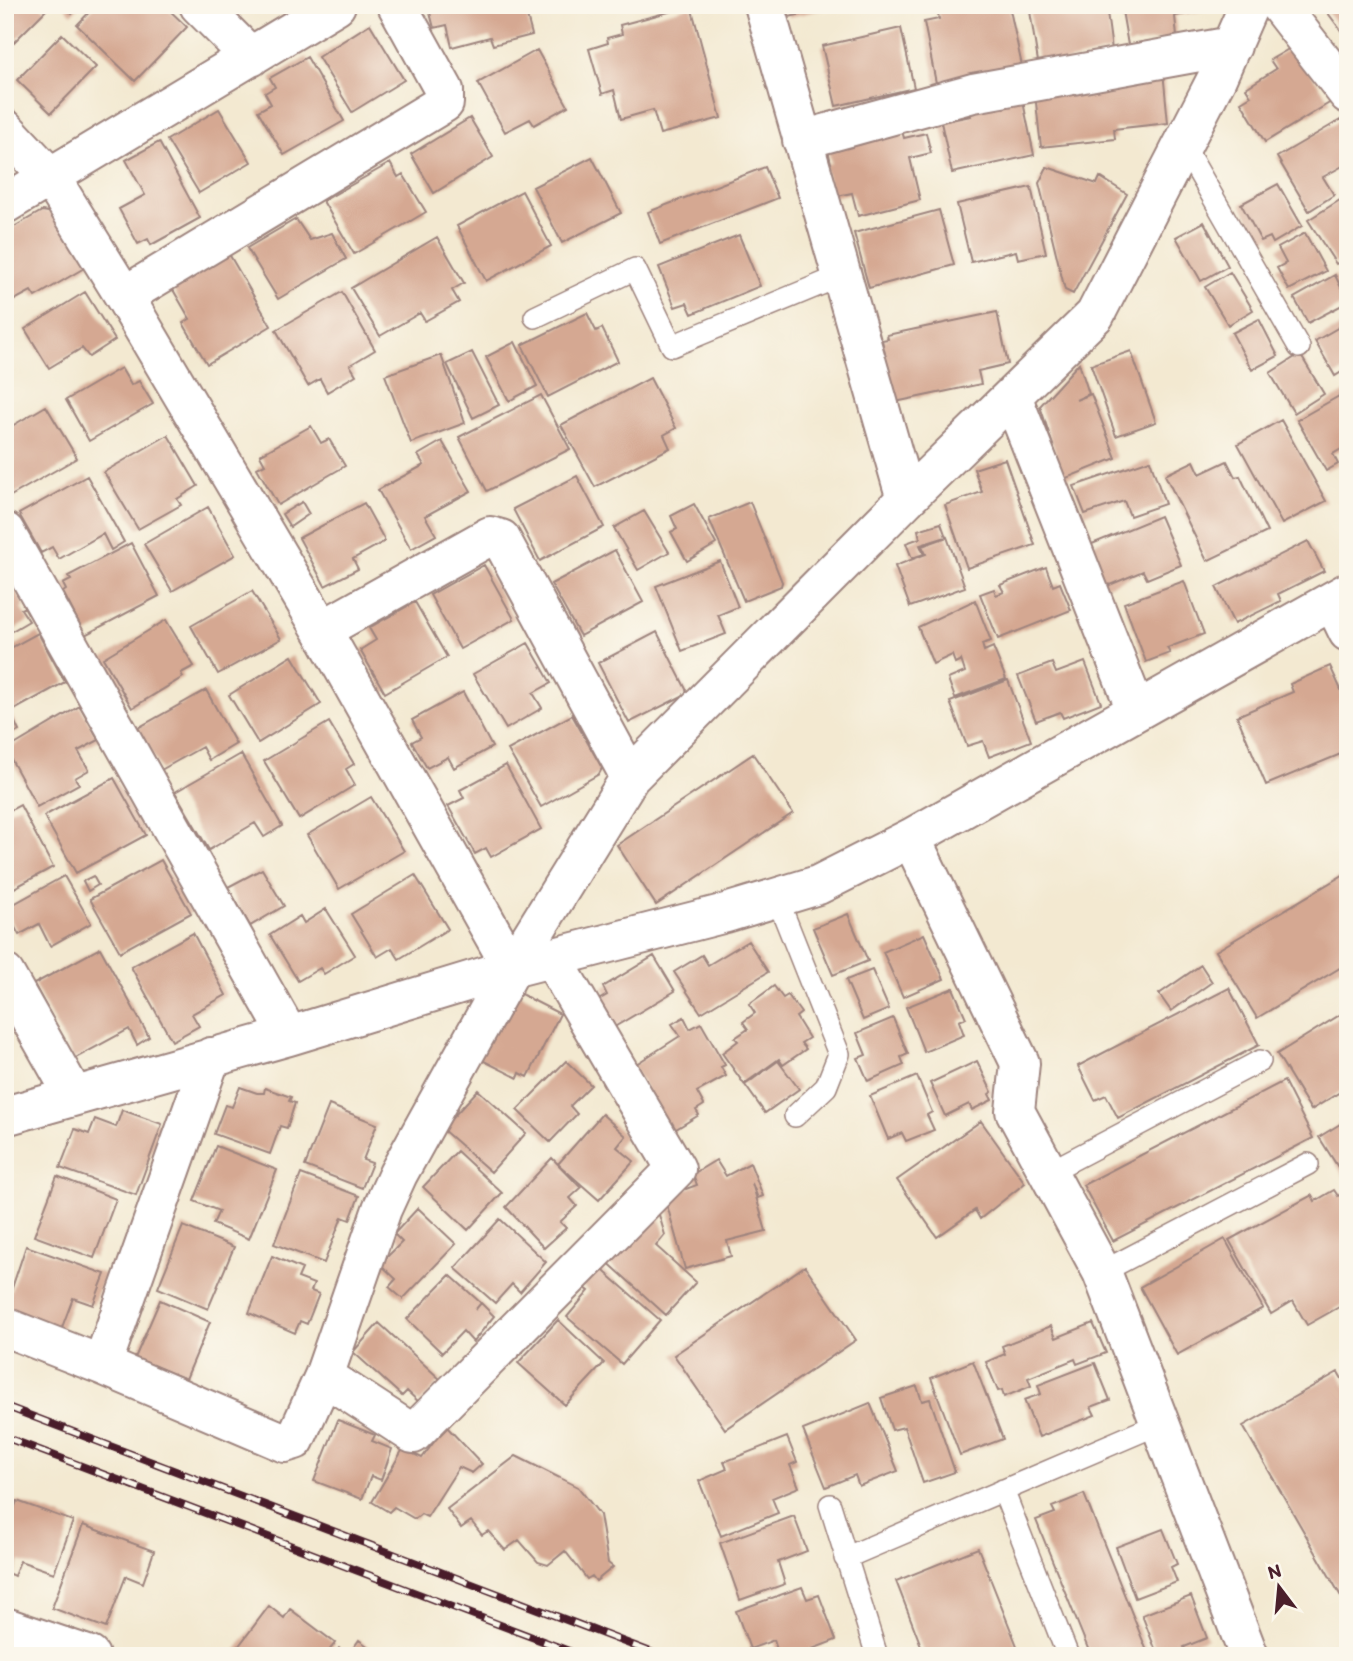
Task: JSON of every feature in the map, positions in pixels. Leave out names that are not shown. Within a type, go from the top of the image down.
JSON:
[{"type":"street","points":[[199,5],[251,57]]},
{"type":"street","points":[[5,204],[337,5]]},
{"type":"street","points":[[124,296],[444,103],[444,90],[397,5]]},
{"type":"street","points":[[764,5],[906,499]]},
{"type":"street","points":[[5,1327],[102,1364],[285,1443],[295,1440],[324,1376],[382,1209],[445,1086],[512,968],[630,776],[906,499],[1096,315],[1183,145],[1250,5]]},
{"type":"street","points":[[1279,5],[1348,94]]},
{"type":"street","points":[[802,140],[973,93],[1232,46]]},
{"type":"street","points":[[5,129],[51,178],[124,296],[322,630],[512,968]]},
{"type":"street","points":[[1012,396],[1136,710]]},
{"type":"street","points":[[5,532],[289,1036]]},
{"type":"street","points":[[322,630],[490,536],[501,539],[630,776]]},
{"type":"street","points":[[5,1116],[289,1036],[512,968],[818,885],[911,838],[1136,710],[1343,608]]},
{"type":"street","points":[[911,838],[1020,1063],[1015,1111],[1102,1272],[1249,1656]]},
{"type":"street","points":[[324,1376],[413,1434],[676,1169],[552,958]]},
{"type":"street","points":[[5,974],[74,1096]]},
{"type":"street","points":[[102,1364],[211,1057]]},
{"type":"street","points":[[5,1627],[90,1656]]},
{"type":"lane","points":[[1183,145],[1299,347]]},
{"type":"lane","points":[[535,317],[635,269],[672,346],[843,275]]},
{"type":"lane","points":[[777,898],[839,1054],[826,1087],[795,1116]]},
{"type":"lane","points":[[1049,1172],[1260,1061]]},
{"type":"lane","points":[[1102,1272],[1308,1164]]},
{"type":"lane","points":[[845,1558],[1161,1423]]},
{"type":"lane","points":[[1003,1490],[1068,1656]]},
{"type":"lane","points":[[830,1505],[877,1656]]},
{"type":"building","points":[[5,5],[40,5],[46,10],[5,51]]},
{"type":"building","points":[[63,5],[80,5],[72,14]]},
{"type":"building","points":[[96,5],[164,5],[187,27],[135,81],[77,25]]},
{"type":"building","points":[[428,5],[524,5],[532,35],[493,45],[490,37],[452,47],[447,25],[434,28]]},
{"type":"building","points":[[787,5],[837,5],[837,6],[789,17]]},
{"type":"building","points":[[979,5],[980,9],[1009,5],[1022,66],[936,83],[924,22],[939,19],[937,8]]},
{"type":"building","points":[[1029,5],[1106,5],[1112,50],[1039,68]]},
{"type":"building","points":[[1121,5],[1209,5],[1207,10],[1175,16],[1177,37],[1128,45]]},
{"type":"building","points":[[1322,5],[1348,5],[1348,40]]},
{"type":"building","points":[[691,6],[721,118],[660,134],[653,110],[621,119],[614,90],[602,94],[589,49],[608,43],[607,38],[622,34],[620,25]]},
{"type":"building","points":[[370,24],[404,80],[352,112],[318,57]]},
{"type":"building","points":[[901,28],[914,88],[836,106],[822,46]]},
{"type":"building","points":[[62,34],[96,67],[51,113],[17,80]]},
{"type":"building","points":[[1292,47],[1331,102],[1265,142],[1241,102],[1251,96],[1246,88],[1276,69],[1270,60]]},
{"type":"building","points":[[537,50],[568,106],[534,125],[530,119],[505,132],[478,83]]},
{"type":"building","points":[[307,57],[344,121],[284,155],[258,111],[271,104],[265,93],[275,87],[270,78]]},
{"type":"building","points":[[1163,71],[1168,123],[1114,129],[1115,139],[1041,147],[1034,85]]},
{"type":"building","points":[[1020,87],[1034,155],[952,173],[941,122],[971,116],[967,99]]},
{"type":"building","points":[[219,109],[251,162],[199,193],[167,140]]},
{"type":"building","points":[[470,118],[493,157],[434,193],[411,154]]},
{"type":"building","points":[[1342,119],[1348,129],[1348,163],[1323,177],[1334,195],[1309,211],[1277,157]]},
{"type":"building","points":[[902,131],[904,138],[926,133],[931,153],[910,158],[920,200],[858,216],[852,193],[832,197],[824,165],[831,163],[828,150]]},
{"type":"building","points":[[159,142],[200,218],[151,245],[148,239],[138,244],[119,209],[145,195],[126,160]]},
{"type":"building","points":[[592,157],[621,213],[562,243],[533,187]]},
{"type":"building","points":[[390,163],[398,177],[403,174],[426,212],[354,254],[323,201]]},
{"type":"building","points":[[765,167],[778,198],[660,244],[648,212]]},
{"type":"building","points":[[1047,167],[1097,184],[1100,177],[1127,194],[1073,294],[1065,290],[1039,183]]},
{"type":"building","points":[[1278,184],[1302,226],[1273,243],[1270,237],[1261,241],[1241,204]]},
{"type":"building","points":[[1031,187],[1046,253],[1018,259],[1016,251],[971,262],[957,204]]},
{"type":"building","points":[[522,191],[551,246],[486,281],[457,226]]},
{"type":"building","points":[[1348,195],[1348,257],[1336,264],[1308,220]]},
{"type":"building","points":[[939,210],[954,265],[869,288],[854,233]]},
{"type":"building","points":[[42,211],[61,214],[91,264],[35,297],[31,291],[9,303],[5,297],[5,232]]},
{"type":"building","points":[[296,219],[310,240],[332,233],[346,259],[278,299],[247,248]]},
{"type":"building","points":[[1204,222],[1228,266],[1201,281],[1176,237]]},
{"type":"building","points":[[1305,233],[1326,271],[1289,290],[1277,268],[1286,263],[1278,248]]},
{"type":"building","points":[[739,235],[760,286],[692,314],[687,303],[675,307],[659,267]]},
{"type":"building","points":[[437,237],[464,283],[452,290],[459,302],[425,321],[420,313],[380,336],[351,288]]},
{"type":"building","points":[[229,254],[271,326],[207,364],[183,323],[190,319],[172,288]]},
{"type":"building","points":[[1230,272],[1253,310],[1228,325],[1205,287]]},
{"type":"building","points":[[1335,275],[1348,302],[1308,323],[1294,298]]},
{"type":"building","points":[[85,292],[115,340],[89,357],[82,348],[49,368],[25,329]]},
{"type":"building","points":[[342,292],[375,350],[350,365],[356,375],[327,392],[320,379],[308,386],[276,330]]},
{"type":"building","points":[[997,312],[1008,364],[978,371],[981,384],[895,402],[882,340],[888,339],[887,335]]},
{"type":"building","points":[[587,313],[596,331],[602,328],[618,361],[548,397],[522,345]]},
{"type":"building","points":[[1259,319],[1278,356],[1252,370],[1232,333]]},
{"type":"building","points":[[1348,322],[1348,368],[1335,376],[1315,341]]},
{"type":"building","points":[[515,342],[537,386],[509,401],[486,357]]},
{"type":"building","points":[[1131,351],[1156,422],[1116,436],[1091,365]]},
{"type":"building","points":[[472,352],[499,405],[473,418],[447,364]]},
{"type":"building","points":[[1300,354],[1324,394],[1294,413],[1270,373]]},
{"type":"building","points":[[441,355],[465,423],[411,443],[385,375]]},
{"type":"building","points":[[1079,363],[1089,394],[1076,400],[1091,394],[1116,458],[1064,479],[1040,406]]},
{"type":"building","points":[[121,368],[131,385],[139,381],[153,404],[89,441],[66,400]]},
{"type":"building","points":[[650,378],[676,428],[664,435],[670,448],[595,487],[561,425]]},
{"type":"building","points":[[1348,391],[1348,445],[1333,454],[1338,464],[1326,471],[1297,420]]},
{"type":"building","points":[[541,395],[570,449],[487,491],[459,437]]},
{"type":"building","points":[[46,406],[77,458],[9,497],[5,490],[5,430]]},
{"type":"building","points":[[1281,420],[1326,501],[1282,524],[1238,444]]},
{"type":"building","points":[[311,426],[321,443],[329,439],[345,466],[278,505],[257,468],[265,464],[260,455]]},
{"type":"building","points":[[168,435],[198,486],[177,499],[181,505],[138,529],[104,472]]},
{"type":"building","points":[[442,441],[471,491],[425,516],[436,535],[411,549],[378,490],[424,465],[418,455]]},
{"type":"building","points":[[1005,459],[1035,545],[967,568],[945,505],[982,492],[974,469]]},
{"type":"building","points":[[1150,460],[1165,504],[1130,516],[1124,501],[1085,514],[1074,486]]},
{"type":"building","points":[[1194,461],[1200,474],[1227,461],[1235,477],[1240,476],[1267,532],[1207,561],[1165,475]]},
{"type":"building","points":[[87,476],[124,542],[111,550],[103,534],[59,559],[52,547],[41,553],[19,514]]},
{"type":"building","points":[[577,476],[604,527],[540,561],[513,509]]},
{"type":"building","points":[[302,502],[309,514],[290,527],[282,514]]},
{"type":"building","points":[[750,502],[782,582],[781,586],[744,601],[709,519]]},
{"type":"building","points":[[364,503],[385,541],[353,559],[358,569],[325,586],[299,538]]},
{"type":"building","points":[[694,504],[716,544],[687,561],[671,532],[677,529],[671,516]]},
{"type":"building","points":[[208,507],[235,555],[172,591],[144,544]]},
{"type":"building","points":[[644,511],[669,552],[638,570],[614,528]]},
{"type":"building","points":[[1160,516],[1181,565],[1147,579],[1143,571],[1105,587],[1087,546]]},
{"type":"building","points":[[941,523],[946,537],[920,545],[924,554],[912,558],[906,543],[920,538],[918,530]]},
{"type":"building","points":[[947,537],[965,587],[910,607],[895,566],[926,554],[922,546]]},
{"type":"building","points":[[1308,541],[1324,571],[1278,594],[1281,601],[1234,624],[1216,587]]},
{"type":"building","points":[[131,543],[159,596],[85,635],[63,592],[66,590],[63,584],[71,580],[68,576]]},
{"type":"building","points":[[615,550],[643,602],[580,636],[551,584]]},
{"type":"building","points":[[720,561],[738,607],[718,615],[726,634],[682,651],[656,586]]},
{"type":"building","points":[[484,565],[514,619],[460,649],[430,595]]},
{"type":"building","points":[[1046,567],[1053,586],[1060,583],[1071,610],[998,639],[980,594],[994,589],[996,595],[1004,592],[1000,585]]},
{"type":"building","points":[[5,571],[25,607],[21,609],[29,621],[5,635]]},
{"type":"building","points":[[1184,581],[1204,634],[1167,648],[1170,653],[1146,662],[1124,603]]},
{"type":"building","points":[[252,591],[281,639],[218,674],[191,626]]},
{"type":"building","points":[[975,600],[991,641],[982,644],[984,651],[993,647],[1006,679],[955,698],[948,679],[965,672],[961,660],[955,663],[952,655],[933,664],[918,627]]},
{"type":"building","points":[[415,602],[447,657],[385,693],[360,650],[376,640],[369,628]]},
{"type":"building","points":[[166,620],[194,666],[181,673],[183,677],[132,708],[103,658]]},
{"type":"building","points":[[657,632],[688,693],[629,723],[598,663]]},
{"type":"building","points":[[38,633],[65,682],[5,715],[5,651]]},
{"type":"building","points":[[528,643],[551,683],[533,693],[542,708],[506,729],[473,674]]},
{"type":"building","points":[[292,656],[321,704],[258,743],[229,695]]},
{"type":"building","points":[[1085,662],[1101,703],[1063,718],[1060,712],[1036,721],[1018,676],[1052,663],[1056,673]]},
{"type":"building","points":[[1330,666],[1348,705],[1348,751],[1266,785],[1237,716],[1293,692],[1290,684]]},
{"type":"building","points":[[1008,680],[1031,741],[989,757],[983,741],[967,746],[950,702]]},
{"type":"building","points":[[206,690],[236,744],[209,760],[202,747],[161,770],[138,728]]},
{"type":"building","points":[[463,692],[492,747],[454,768],[448,757],[427,768],[412,742],[421,737],[412,720]]},
{"type":"building","points":[[80,706],[99,740],[78,751],[89,770],[75,778],[79,784],[37,807],[6,750]]},
{"type":"building","points":[[11,714],[19,731],[5,738],[5,717]]},
{"type":"building","points":[[572,715],[602,768],[599,774],[541,807],[508,750]]},
{"type":"building","points":[[329,722],[354,764],[346,769],[355,785],[299,819],[264,761]]},
{"type":"building","points":[[241,754],[282,826],[264,837],[255,823],[209,850],[175,792]]},
{"type":"building","points":[[753,754],[793,813],[656,905],[617,845]]},
{"type":"building","points":[[506,765],[541,829],[491,857],[486,848],[475,854],[448,806],[464,798],[460,790]]},
{"type":"building","points":[[114,778],[146,835],[76,873],[44,816]]},
{"type":"building","points":[[371,797],[404,851],[339,889],[307,835]]},
{"type":"building","points":[[20,805],[53,867],[5,893],[5,813]]},
{"type":"building","points":[[161,860],[191,913],[120,952],[90,899]]},
{"type":"building","points":[[262,869],[284,906],[250,926],[228,887]]},
{"type":"building","points":[[1348,872],[1348,963],[1257,1018],[1216,951]]},
{"type":"building","points":[[415,875],[448,929],[399,959],[392,948],[377,957],[351,914]]},
{"type":"building","points":[[64,876],[91,923],[50,946],[39,924],[19,935],[5,909]]},
{"type":"building","points":[[93,876],[98,885],[88,891],[83,881]]},
{"type":"building","points":[[326,909],[355,955],[324,974],[320,968],[298,981],[270,935],[300,916],[304,923]]},
{"type":"building","points":[[848,914],[868,961],[833,975],[813,928]]},
{"type":"building","points":[[193,933],[226,995],[192,1014],[199,1026],[172,1041],[131,967]]},
{"type":"building","points":[[924,934],[944,979],[903,997],[883,952]]},
{"type":"building","points":[[748,941],[768,972],[701,1013],[674,972],[702,955],[708,965]]},
{"type":"building","points":[[100,948],[149,1037],[137,1045],[129,1029],[74,1059],[34,984]]},
{"type":"building","points":[[654,956],[675,991],[611,1029],[595,1002],[607,995],[603,987]]},
{"type":"building","points":[[1201,965],[1212,982],[1171,1011],[1159,994]]},
{"type":"building","points":[[872,970],[889,1009],[863,1020],[846,980]]},
{"type":"building","points":[[774,986],[783,998],[788,995],[801,1013],[796,1017],[809,1038],[801,1043],[806,1049],[783,1065],[779,1059],[744,1084],[722,1053],[738,1041],[735,1038],[748,1029],[743,1022],[755,1013],[749,1004]]},
{"type":"building","points":[[953,988],[966,1018],[959,1021],[964,1035],[924,1052],[906,1007]]},
{"type":"building","points":[[1229,988],[1259,1045],[1118,1118],[1106,1095],[1095,1100],[1078,1066]]},
{"type":"building","points":[[511,989],[560,1014],[528,1077],[520,1073],[518,1078],[476,1057]]},
{"type":"building","points":[[1343,1013],[1348,1021],[1348,1087],[1311,1110],[1277,1054]]},
{"type":"building","points":[[684,1017],[690,1029],[701,1023],[725,1065],[721,1067],[726,1076],[697,1092],[704,1105],[696,1110],[699,1115],[671,1132],[633,1066],[680,1036],[672,1024]]},
{"type":"building","points":[[893,1018],[908,1054],[901,1057],[904,1065],[868,1081],[858,1058],[866,1055],[857,1033]]},
{"type":"building","points":[[566,1061],[591,1085],[570,1106],[577,1114],[550,1142],[517,1110]]},
{"type":"building","points":[[778,1061],[799,1089],[765,1113],[745,1085]]},
{"type":"building","points":[[977,1061],[992,1092],[989,1094],[992,1100],[972,1110],[969,1104],[945,1116],[930,1083]]},
{"type":"building","points":[[917,1076],[932,1112],[927,1115],[934,1130],[906,1141],[902,1133],[888,1139],[870,1096]]},
{"type":"building","points":[[1284,1081],[1313,1138],[1113,1241],[1083,1185]]},
{"type":"building","points":[[240,1087],[257,1093],[264,1093],[265,1088],[291,1097],[289,1101],[295,1103],[287,1128],[280,1126],[270,1154],[214,1134],[225,1105],[232,1107]]},
{"type":"building","points":[[478,1090],[526,1133],[491,1172],[442,1129]]},
{"type":"building","points":[[329,1105],[377,1124],[363,1160],[372,1163],[362,1188],[305,1166]]},
{"type":"building","points":[[122,1110],[162,1124],[136,1195],[60,1168],[75,1129],[89,1134],[95,1119],[116,1127]]},
{"type":"building","points":[[1348,1111],[1348,1183],[1319,1137],[1345,1121],[1341,1115]]},
{"type":"building","points":[[602,1114],[626,1136],[617,1147],[634,1161],[599,1200],[558,1164]]},
{"type":"building","points":[[981,1121],[1025,1183],[980,1219],[975,1210],[937,1237],[897,1180]]},
{"type":"building","points":[[216,1146],[277,1170],[249,1239],[213,1224],[219,1211],[194,1201]]},
{"type":"building","points":[[457,1151],[502,1193],[468,1230],[423,1187]]},
{"type":"building","points":[[552,1158],[581,1188],[570,1198],[577,1206],[560,1222],[566,1228],[544,1248],[506,1207]]},
{"type":"building","points":[[716,1160],[726,1176],[750,1163],[763,1196],[758,1198],[752,1183],[766,1231],[727,1241],[731,1256],[685,1269],[665,1198],[683,1182],[686,1189],[697,1185],[693,1174]]},
{"type":"building","points":[[301,1174],[359,1196],[350,1220],[342,1217],[324,1263],[274,1244]]},
{"type":"building","points":[[57,1176],[116,1199],[94,1258],[34,1236]]},
{"type":"building","points":[[1334,1190],[1338,1196],[1343,1193],[1348,1200],[1348,1302],[1307,1325],[1293,1301],[1271,1314],[1229,1240],[1312,1195],[1315,1201]]},
{"type":"building","points":[[418,1208],[456,1244],[403,1299],[389,1287],[396,1279],[380,1264],[402,1242],[394,1234]]},
{"type":"building","points":[[657,1208],[665,1235],[656,1246],[696,1282],[666,1315],[604,1259]]},
{"type":"building","points":[[500,1219],[546,1262],[520,1292],[512,1284],[495,1303],[455,1268]]},
{"type":"building","points":[[183,1226],[234,1247],[208,1309],[158,1288]]},
{"type":"building","points":[[1225,1239],[1263,1308],[1177,1355],[1140,1287]]},
{"type":"building","points":[[26,1246],[105,1274],[93,1305],[73,1298],[61,1330],[5,1309]]},
{"type":"building","points":[[272,1256],[302,1269],[298,1278],[314,1284],[311,1291],[319,1294],[307,1324],[300,1321],[295,1333],[249,1313]]},
{"type":"building","points":[[598,1266],[660,1320],[622,1364],[567,1317],[589,1291],[581,1285]]},
{"type":"building","points":[[805,1266],[856,1340],[725,1429],[674,1355]]},
{"type":"building","points":[[450,1275],[494,1316],[473,1342],[463,1331],[442,1353],[407,1319]]},
{"type":"building","points":[[160,1300],[210,1322],[186,1379],[135,1358]]},
{"type":"building","points":[[558,1320],[604,1363],[565,1405],[518,1363]]},
{"type":"building","points":[[379,1323],[441,1380],[420,1403],[407,1391],[402,1396],[353,1352]]},
{"type":"building","points":[[1093,1323],[1106,1353],[1077,1364],[1075,1359],[1028,1378],[1031,1386],[1004,1397],[1002,1390],[998,1391],[986,1362],[1005,1354],[1002,1346],[1051,1326],[1056,1338]]},
{"type":"building","points":[[973,1361],[1003,1439],[960,1455],[931,1378]]},
{"type":"building","points":[[1095,1363],[1110,1400],[1091,1407],[1095,1415],[1039,1437],[1024,1400],[1041,1394],[1038,1385]]},
{"type":"building","points":[[1338,1372],[1348,1389],[1348,1594],[1342,1598],[1243,1426]]},
{"type":"building","points":[[917,1386],[922,1401],[930,1399],[955,1472],[923,1483],[904,1427],[892,1430],[881,1398]]},
{"type":"building","points":[[870,1403],[898,1471],[859,1486],[855,1475],[826,1487],[803,1430]]},
{"type":"building","points":[[338,1420],[375,1435],[372,1441],[392,1449],[381,1480],[371,1476],[362,1499],[314,1481]]},
{"type":"building","points":[[446,1426],[482,1464],[472,1473],[459,1467],[427,1517],[421,1514],[415,1519],[394,1507],[389,1512],[372,1502],[403,1449],[422,1458]]},
{"type":"building","points":[[787,1437],[797,1462],[790,1465],[799,1487],[772,1498],[778,1513],[721,1536],[699,1481],[727,1469],[724,1462]]},
{"type":"building","points":[[516,1456],[578,1487],[600,1515],[608,1563],[613,1567],[596,1581],[592,1576],[587,1579],[565,1551],[548,1565],[538,1562],[519,1540],[505,1550],[488,1531],[482,1535],[471,1521],[461,1528],[447,1509]]},
{"type":"building","points":[[1084,1494],[1149,1656],[1091,1656],[1036,1520],[1055,1513],[1052,1507]]},
{"type":"building","points":[[17,1501],[73,1521],[54,1573],[20,1561],[14,1576],[5,1572],[5,1534]]},
{"type":"building","points":[[794,1516],[807,1551],[778,1562],[785,1584],[740,1600],[720,1543]]},
{"type":"building","points":[[83,1525],[154,1551],[143,1583],[126,1576],[106,1628],[52,1608]]},
{"type":"building","points":[[1163,1529],[1177,1564],[1171,1567],[1177,1582],[1135,1598],[1116,1547]]},
{"type":"building","points":[[978,1548],[1021,1656],[925,1656],[896,1581]]},
{"type":"building","points":[[802,1587],[807,1599],[819,1595],[836,1640],[794,1656],[779,1656],[774,1640],[750,1649],[736,1611]]},
{"type":"building","points":[[1191,1596],[1207,1638],[1184,1647],[1188,1656],[1158,1656],[1142,1615]]},
{"type":"building","points":[[269,1606],[284,1618],[290,1609],[335,1643],[325,1656],[243,1656],[235,1651]]},
{"type":"building","points":[[359,1640],[381,1656],[333,1656],[339,1648],[349,1654]]},
{"type":"building","points":[[462,1648],[481,1656],[455,1656]]},
{"type":"railway","points":[[5,1406],[661,1656]]},
{"type":"railway","points":[[5,1437],[582,1656]]}]
